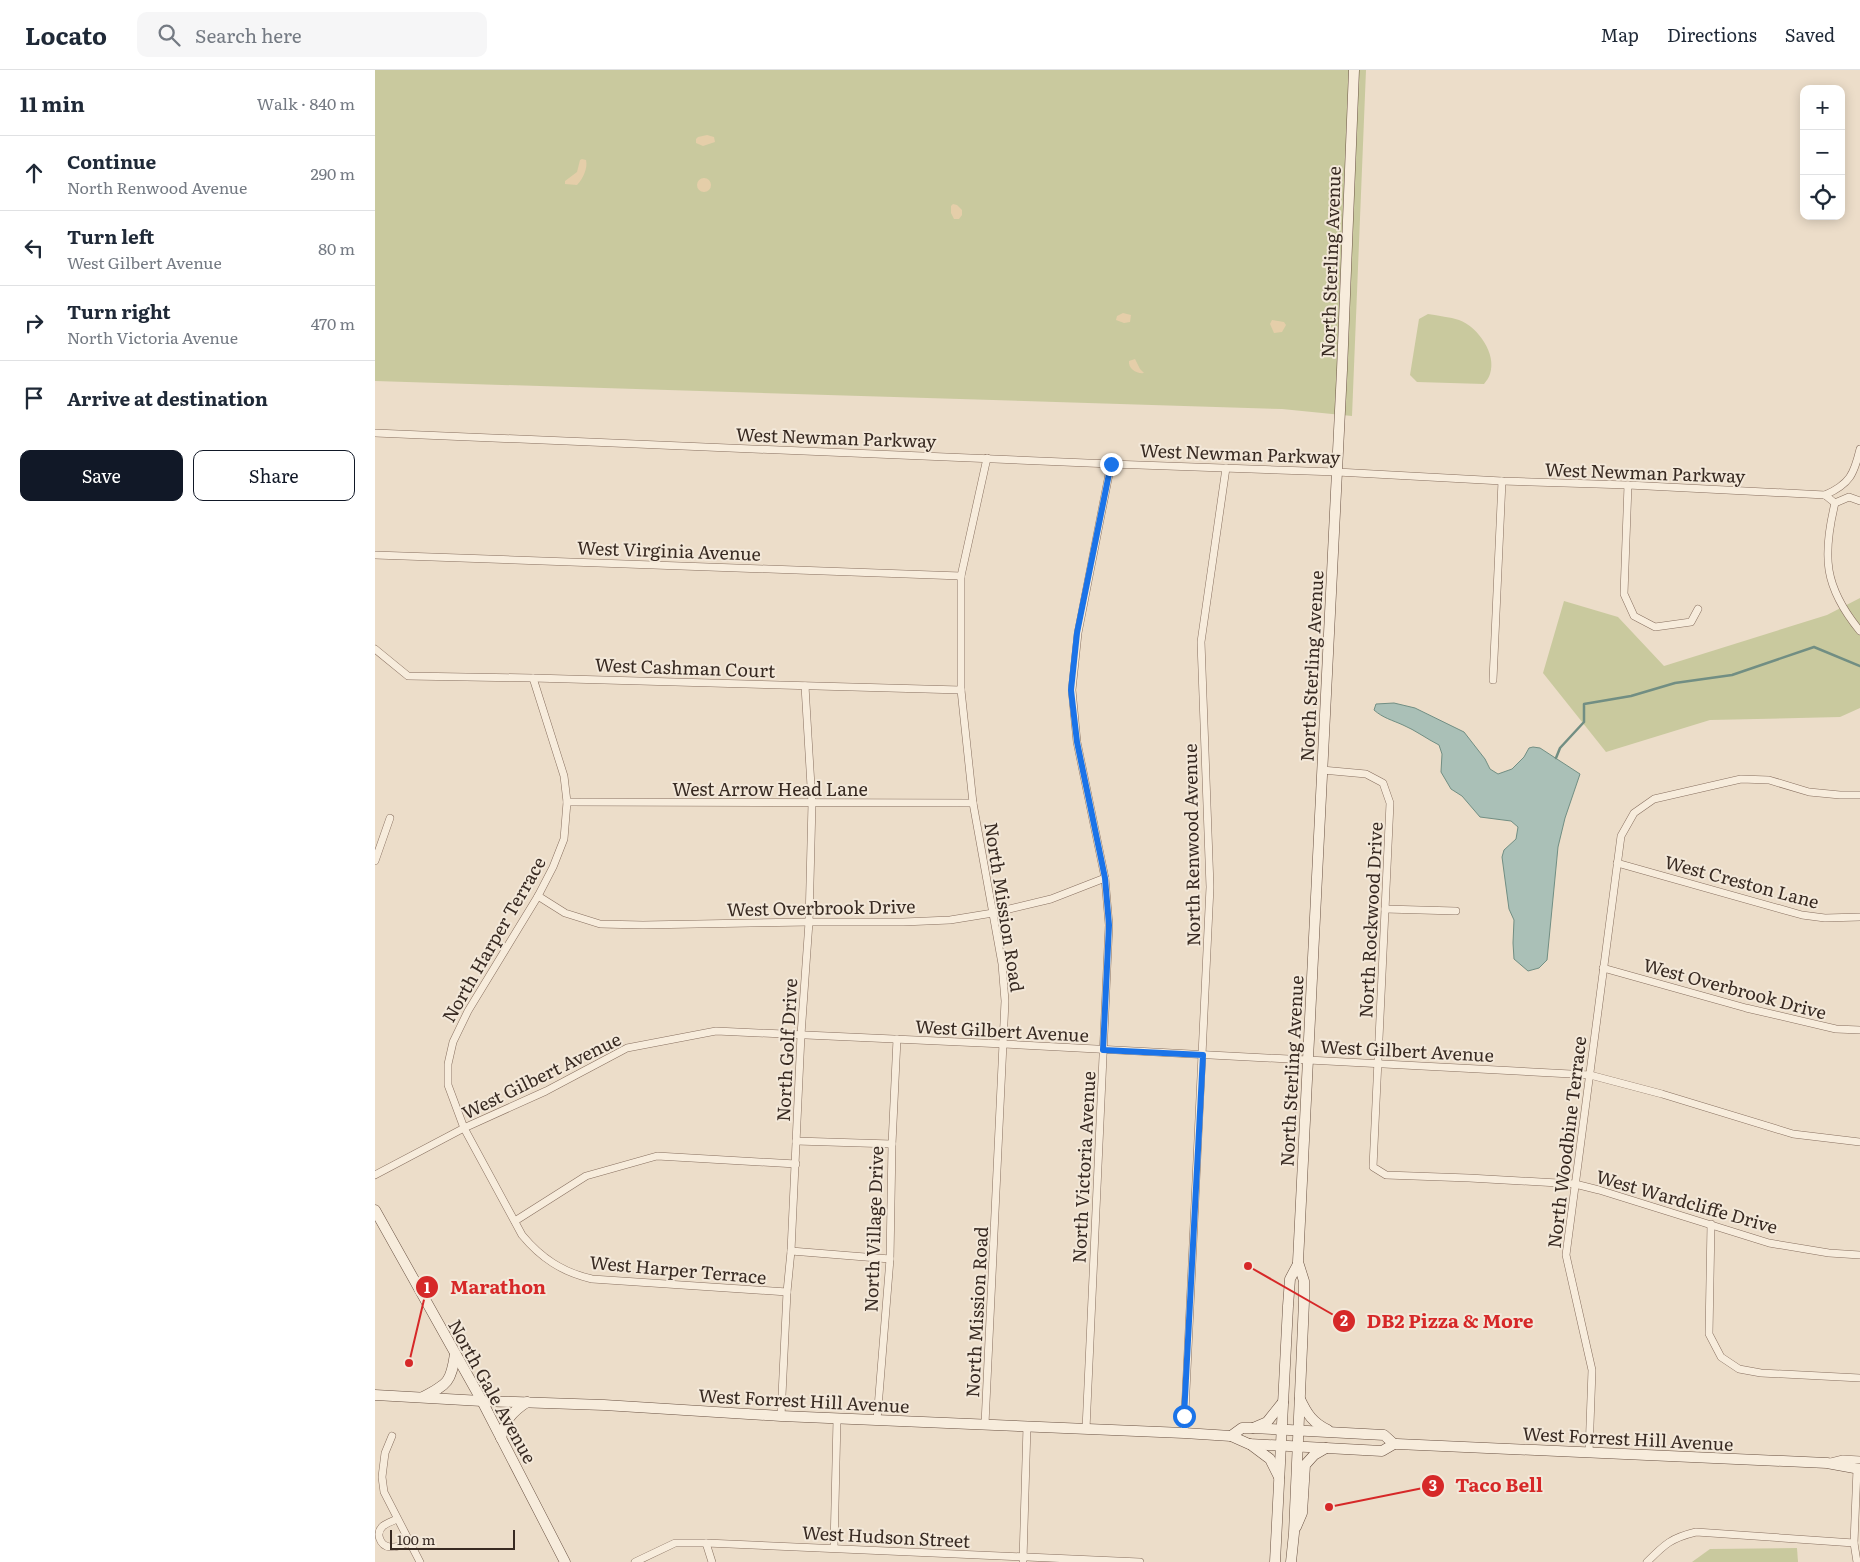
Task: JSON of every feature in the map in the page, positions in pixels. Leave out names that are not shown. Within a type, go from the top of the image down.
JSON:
[{"type":"main road","name":"North Sterling Avenue","points":[[1291,1562],[1298,1447],[1304,1281],[1298,1264],[1337,472],[1354,70]]},
{"type":"main road","name":"North Gale Avenue","points":[[375,1210],[483,1401],[565,1562]]},
{"type":"main road","name":"North Sterling Avenue","points":[[1275,1562],[1290,1280],[1298,1264]]},
{"type":"main road","points":[[423,1397],[443,1386],[452,1374],[455,1354]]},
{"type":"main road","name":"West Forrest Hill Avenue","points":[[375,1395],[781,1416],[1184,1433],[1231,1436],[1249,1444],[1298,1447],[1382,1450],[1394,1444],[1859,1466]]},
{"type":"main road","points":[[1300,1399],[1310,1418],[1318,1425],[1334,1432]]},
{"type":"main road","points":[[1253,1428],[1267,1422],[1284,1401]]},
{"type":"main road","points":[[501,1438],[504,1424],[509,1416],[527,1402]]},
{"type":"main road","name":"West Forrest Hill Avenue","points":[[1231,1436],[1242,1428],[1298,1430],[1384,1435],[1394,1444]]},
{"type":"main road","points":[[1249,1444],[1270,1459],[1275,1466],[1280,1480]]},
{"type":"main road","points":[[1294,1533],[1303,1512],[1305,1464],[1314,1455],[1327,1448]]},
{"type":"street","name":"West Newman Parkway","points":[[375,433],[1337,472],[1825,495]]},
{"type":"street","points":[[1835,503],[1825,495],[1845,484],[1855,471],[1860,449]]},
{"type":"street","name":"North Mission Road","points":[[985,1424],[1005,1001],[993,913],[973,803],[961,690],[961,576],[987,458]]},
{"type":"street","name":"North Victoria Avenue","points":[[1086,1429],[1109,925],[1105,878],[1077,742],[1071,690],[1077,633],[1111,464]]},
{"type":"street","name":"North Renwood Avenue","points":[[1184,1433],[1210,887],[1201,642],[1226,468]]},
{"type":"street","points":[[1493,680],[1502,481]]},
{"type":"street","points":[[1628,485],[1623,594],[1634,616],[1655,627],[1691,622],[1699,609]]},
{"type":"street","points":[[1835,503],[1849,497],[1860,501]]},
{"type":"street","points":[[1835,503],[1829,526],[1827,548],[1829,572],[1833,590],[1846,613],[1860,631]]},
{"type":"street","name":"West Virginia Avenue","points":[[375,554],[961,576]]},
{"type":"street","name":"West Cashman Court","points":[[375,649],[407,676],[961,690]]},
{"type":"street","name":"North Harper Terrace","points":[[464,1128],[448,1085],[448,1064],[453,1042],[468,1011],[538,896],[553,867],[564,839],[567,802],[564,776],[533,678]]},
{"type":"street","name":"North Golf Drive","points":[[781,1416],[796,1164],[801,1035],[809,922],[812,803],[805,686]]},
{"type":"street","name":"North Rockwood Drive","points":[[1323,770],[1366,774],[1383,783],[1390,802],[1373,1167],[1386,1175]]},
{"type":"street","name":"North Woodbine Terrace","points":[[1589,1452],[1592,1370],[1566,1255],[1621,836],[1635,813],[1654,799],[1741,778],[1769,780],[1809,792],[1860,795]]},
{"type":"street","name":"West Arrow Head Lane","points":[[567,802],[973,803]]},
{"type":"street","points":[[375,861],[390,818]]},
{"type":"street","name":"West Creston Lane","points":[[1617,863],[1802,915],[1825,918],[1860,917]]},
{"type":"street","name":"West Overbrook Drive","points":[[538,896],[565,913],[600,924],[931,921],[993,913],[1051,899],[1105,878]]},
{"type":"street","points":[[1385,909],[1455,911]]},
{"type":"street","name":"West Overbrook Drive","points":[[1603,968],[1773,1015],[1836,1030],[1860,1030]]},
{"type":"street","name":"West Gilbert Avenue","points":[[375,1175],[464,1128],[546,1091],[627,1048],[716,1031],[1590,1075],[1662,1094],[1793,1134],[1860,1142]]},
{"type":"street","name":"North Village Drive","points":[[877,1420],[890,1259],[892,1144],[897,1040]]},
{"type":"street","name":"West Harper Terrace","points":[[464,1128],[522,1235],[549,1262],[578,1276],[592,1279],[787,1292]]},
{"type":"street","points":[[797,1141],[892,1144]]},
{"type":"street","points":[[515,1221],[586,1176],[657,1156],[796,1164]]},
{"type":"street","name":"West Wardcliffe Drive","points":[[1386,1175],[1575,1184],[1769,1242],[1860,1255]]},
{"type":"street","points":[[1711,1224],[1709,1334],[1721,1357],[1739,1369],[1761,1373],[1860,1378]]},
{"type":"street","points":[[791,1251],[890,1259]]},
{"type":"street","points":[[834,1548],[837,1418]]},
{"type":"street","points":[[1023,1560],[1027,1426]]},
{"type":"street","points":[[393,1436],[385,1454],[382,1482],[385,1496],[420,1562]]},
{"type":"street","points":[[1857,1562],[1854,1543],[1859,1466]]},
{"type":"street","points":[[397,1519],[382,1527],[379,1533],[380,1540],[389,1547],[409,1542]]},
{"type":"street","points":[[1647,1562],[1662,1547],[1677,1537],[1696,1532],[1854,1543]]},
{"type":"street","name":"West Hudson Street","points":[[635,1562],[675,1543],[706,1543],[834,1548],[1023,1560],[1140,1562]]},
{"type":"street","points":[[706,1543],[712,1562]]},
{"type":"green space","points":[[375,70],[1366,70],[1352,416],[1282,409],[375,381]]},
{"type":"green space","points":[[1428,314],[1459,320],[1479,335],[1491,358],[1490,374],[1484,384],[1417,382],[1410,375],[1419,319]]},
{"type":"green space","points":[[1860,598],[1860,708],[1840,717],[1710,720],[1606,752],[1543,673],[1564,601],[1618,617],[1664,666],[1827,615]]},
{"type":"green space","points":[[1797,1548],[1798,1562],[1692,1562],[1710,1549]]},
{"type":"sand","points":[[707,135],[714,137],[715,142],[703,146],[696,143],[698,137]]},
{"type":"sand","points":[[580,160],[586,160],[586,170],[581,180],[577,185],[565,184],[565,181],[577,172]]},
{"type":"sand","points":[[704,178],[709,180],[711,185],[709,190],[704,192],[699,190],[697,185],[699,180]]},
{"type":"sand","points":[[953,204],[962,210],[962,215],[959,219],[954,219],[951,213],[951,206]]},
{"type":"sand","points":[[1123,313],[1131,315],[1130,322],[1124,323],[1116,320],[1117,316]]},
{"type":"sand","points":[[1272,320],[1284,322],[1286,325],[1282,332],[1274,333],[1270,324]]},
{"type":"sand","points":[[1135,359],[1144,373],[1131,369],[1129,361]]},
{"type":"shaded area","points":[[1394,703],[1415,708],[1464,732],[1485,759],[1490,769],[1498,774],[1512,769],[1524,757],[1529,748],[1533,747],[1540,748],[1580,774],[1565,818],[1558,847],[1547,960],[1539,968],[1528,971],[1514,959],[1514,920],[1509,909],[1502,857],[1504,850],[1516,839],[1518,827],[1511,821],[1480,817],[1462,796],[1451,789],[1441,772],[1442,754],[1439,745],[1374,710],[1376,704]]},
{"type":"waterway","points":[[1556,758],[1560,748],[1584,722],[1584,704],[1631,696],[1675,683],[1732,675],[1814,647],[1860,666]]},
{"type":"place","name":"DB2 Pizza & More","points":[[1248,1266]]},
{"type":"place","name":"Marathon","points":[[409,1363]]},
{"type":"place","name":"Taco Bell","points":[[1329,1507]]},
{"type":"route","points":[[1111,464],[1077,633],[1071,690],[1077,742],[1105,878],[1109,925],[1103,1050],[1203,1055],[1184,1416]]}]
